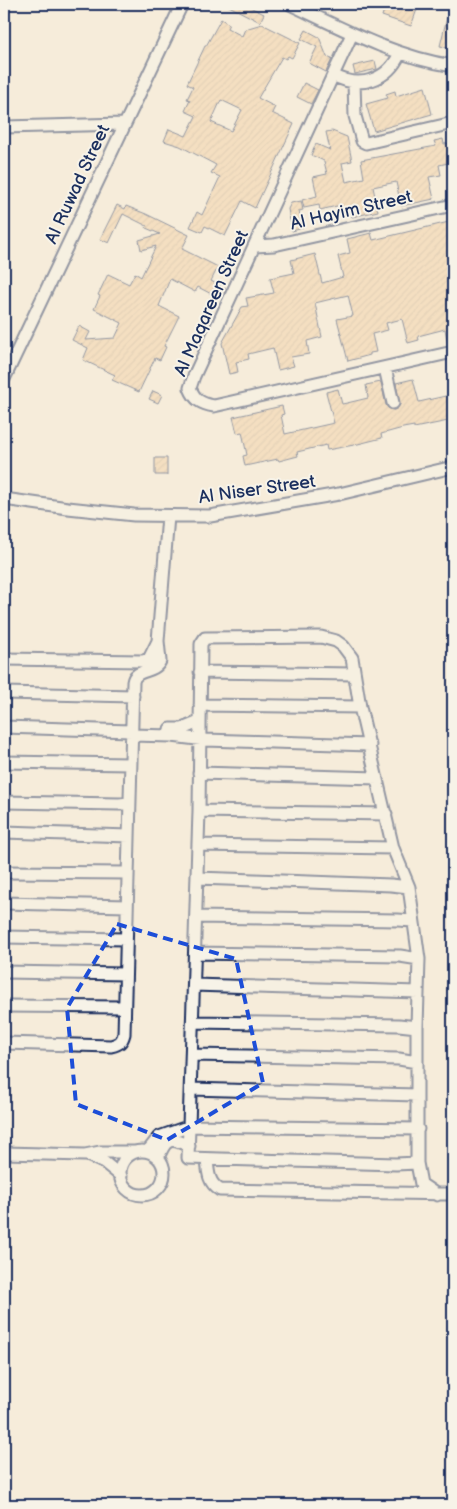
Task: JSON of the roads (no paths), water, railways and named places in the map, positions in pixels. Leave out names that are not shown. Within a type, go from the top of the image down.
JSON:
[{"type":"street","name":"Al Ruwad Street","points":[[4,379],[182,4]]},
{"type":"street","points":[[290,4],[376,45],[453,66]]},
{"type":"street","name":"Al Maqareen Street","points":[[352,34],[190,388],[194,396],[203,404],[214,406],[453,352]]},
{"type":"street","points":[[334,75],[354,82],[369,81],[382,76],[393,66],[400,53]]},
{"type":"street","points":[[354,82],[355,116],[362,141],[366,143],[453,123]]},
{"type":"street","points":[[4,126],[124,124]]},
{"type":"street","name":"Al Hayim Street","points":[[255,246],[274,245],[453,205]]},
{"type":"street","points":[[385,368],[393,403]]},
{"type":"street","name":"Al Niser Street","points":[[4,499],[134,515],[210,516],[339,494],[453,468]]},
{"type":"street","points":[[134,677],[137,674],[155,668],[160,661],[158,641],[168,516]]},
{"type":"street","points":[[417,1163],[188,1158],[199,811],[200,672],[201,644],[205,638],[322,637],[336,641],[352,658],[360,707],[393,848],[409,887],[419,959],[416,1062],[417,1163],[421,1184],[437,1195]]},
{"type":"street","points":[[4,658],[143,661],[149,659],[158,641]]},
{"type":"street","points":[[4,1043],[111,1046],[118,1045],[122,1041],[124,1034],[133,661]]},
{"type":"street","points":[[200,672],[354,674]]},
{"type":"street","points":[[4,693],[133,696]]},
{"type":"street","points":[[200,705],[360,707]]},
{"type":"street","points":[[4,727],[131,731],[182,729],[199,722]]},
{"type":"street","points":[[131,731],[200,740],[370,745]]},
{"type":"street","points":[[4,762],[130,764]]},
{"type":"street","points":[[199,773],[377,778]]},
{"type":"street","points":[[4,802],[129,803]]},
{"type":"street","points":[[199,811],[386,814]]},
{"type":"street","points":[[4,832],[128,836]]},
{"type":"street","points":[[198,845],[393,848]]},
{"type":"street","points":[[4,872],[127,873]]},
{"type":"street","points":[[197,878],[409,887]]},
{"type":"street","points":[[4,903],[127,906]]},
{"type":"street","points":[[196,917],[413,921]]},
{"type":"street","points":[[4,937],[126,939]]},
{"type":"street","points":[[195,953],[400,956],[419,959]]},
{"type":"street","points":[[4,972],[125,974]]},
{"type":"street","points":[[194,985],[418,992]]},
{"type":"street","points":[[4,1006],[124,1007]]},
{"type":"street","points":[[193,1022],[398,1025],[417,1027]]},
{"type":"street","points":[[192,1055],[399,1059],[416,1062]]},
{"type":"street","points":[[191,1089],[417,1095]]},
{"type":"street","points":[[148,1152],[159,1137],[190,1126],[418,1129]]},
{"type":"street","points":[[158,1158],[162,1148],[168,1141],[175,1139],[188,1146]]},
{"type":"street","points":[[4,1154],[85,1155],[100,1152],[148,1152],[162,1163],[164,1175],[155,1190],[143,1194],[131,1191],[126,1187],[121,1176],[106,1163],[85,1155]]},
{"type":"street","points":[[121,1176],[122,1164],[125,1159],[136,1152]]},
{"type":"street","points":[[207,1159],[209,1175],[213,1186],[220,1190],[453,1194]]}]
